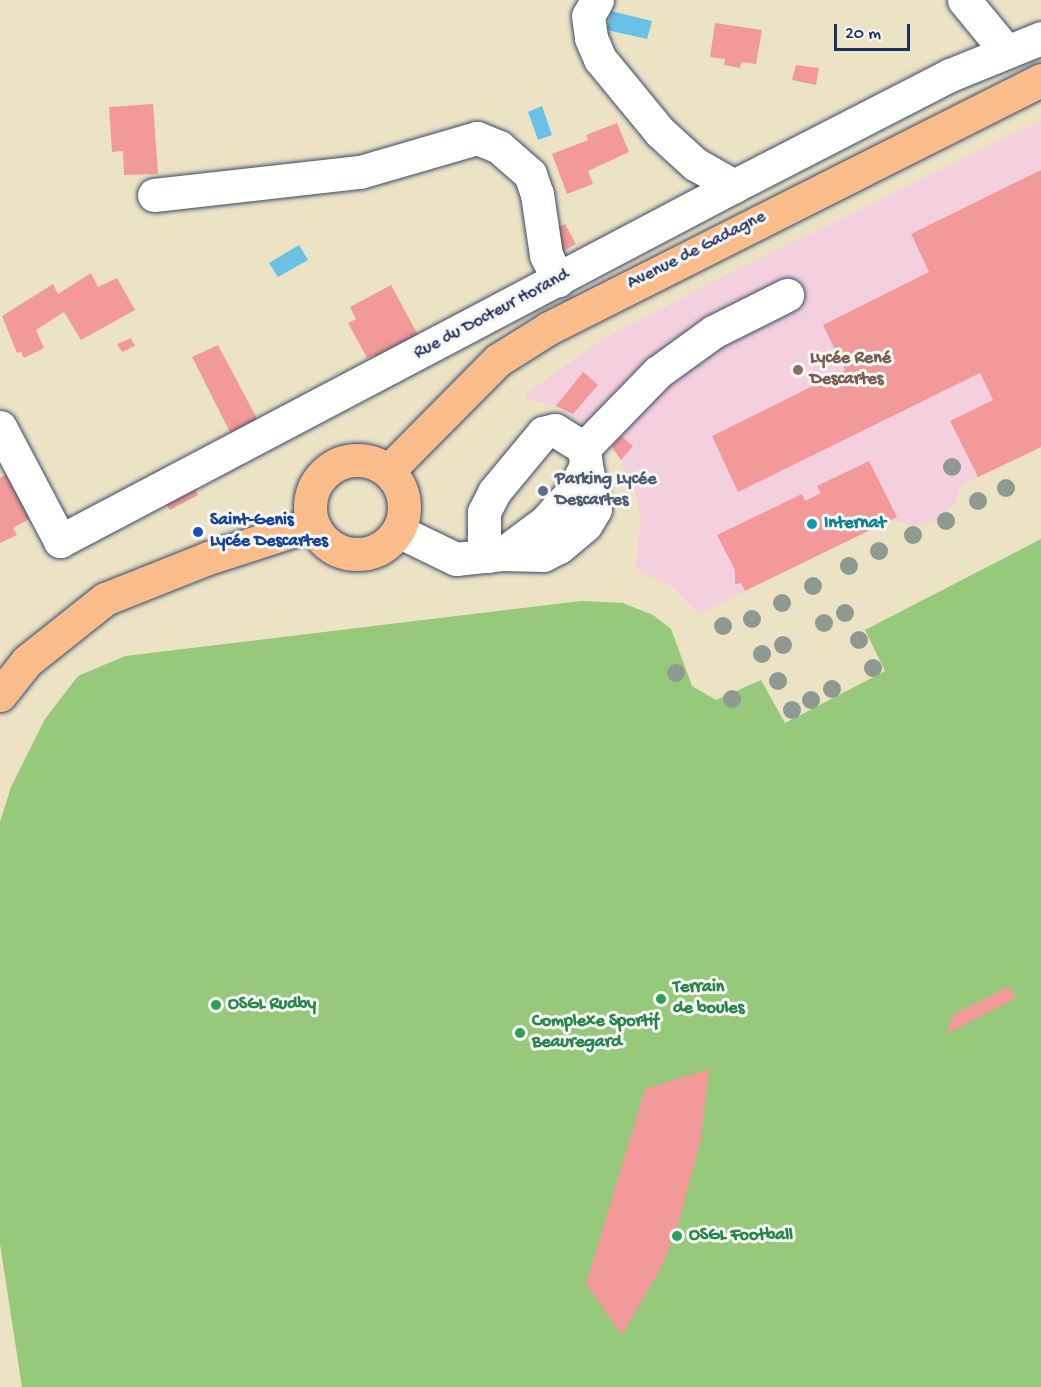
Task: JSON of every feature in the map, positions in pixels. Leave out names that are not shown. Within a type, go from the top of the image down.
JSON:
[{"type":"main road","name":"Avenue de Gadagne","points":[[388,471],[498,360],[549,328],[1041,80]]},
{"type":"main road","points":[[366,460],[388,471],[403,495],[404,513],[398,531],[379,548],[354,554],[329,544],[313,524],[310,512],[314,487],[330,469],[341,463],[366,460]]},
{"type":"main road","points":[[0,695],[27,661],[105,599],[208,558],[313,524]]},
{"type":"street","points":[[597,0],[588,16],[591,38],[600,59],[660,132],[695,164],[734,186]]},
{"type":"street","points":[[964,0],[1006,51]]},
{"type":"street","name":"Rue du Docteur Horand","points":[[0,427],[60,541],[734,186],[950,75],[1041,38]]},
{"type":"street","points":[[154,195],[360,172],[477,138],[500,147],[530,174],[537,194],[546,255],[558,280]]},
{"type":"street","points":[[586,457],[658,372],[713,332],[787,295]]},
{"type":"street","points":[[398,531],[456,559],[496,555],[543,555],[560,547],[586,524],[595,510],[586,457],[555,430],[543,433],[494,492],[484,512],[484,538],[496,555]]},
{"type":"shaded area","name":"Lycée René Descartes","points":[[1041,121],[1041,447],[961,486],[953,506],[937,520],[915,526],[891,520],[698,614],[675,588],[636,569],[641,518],[637,497],[621,460],[589,425],[556,406],[526,399],[526,394],[600,341],[728,274]]},
{"type":"green space","name":"Complexe Sportif Beauregard","points":[[1041,539],[1041,1387],[22,1387],[0,1244],[0,822],[11,787],[45,719],[78,676],[125,656],[581,601],[623,603],[653,615],[671,629],[692,686],[716,700],[761,680],[785,723],[885,671],[865,630]]},
{"type":"water","points":[[611,11],[652,21],[647,39],[607,30]]},
{"type":"water","points":[[542,106],[552,135],[538,140],[528,112]]},
{"type":"water","points":[[299,245],[308,260],[278,277],[269,263]]},
{"type":"building","points":[[715,23],[762,30],[756,64],[742,62],[740,68],[724,65],[725,59],[710,57]]},
{"type":"building","points":[[796,65],[819,68],[816,85],[792,80]]},
{"type":"building","points":[[153,104],[158,174],[124,175],[123,151],[112,152],[109,107]]},
{"type":"building","points":[[617,123],[629,152],[588,171],[593,184],[567,194],[552,154],[588,140],[586,135]]},
{"type":"building","points":[[1041,170],[1041,447],[978,477],[950,421],[993,400],[980,373],[738,492],[712,436],[845,370],[823,325],[929,272],[911,234]]},
{"type":"building","points":[[565,224],[576,244],[562,252],[551,231]]},
{"type":"building","points":[[91,273],[98,287],[117,278],[135,310],[81,340],[64,312],[36,330],[44,348],[24,358],[21,352],[17,353],[2,316],[53,284],[58,294]]},
{"type":"building","points":[[391,285],[423,344],[380,366],[374,355],[367,358],[348,323],[356,319],[350,307]]},
{"type":"building","points":[[131,338],[135,346],[122,352],[117,344]]},
{"type":"building","points":[[218,345],[262,428],[235,442],[192,357]]},
{"type":"building","points":[[583,372],[598,385],[573,414],[556,406]]},
{"type":"building","points":[[621,436],[633,446],[621,460],[612,447]]},
{"type":"building","name":"Internat","points":[[869,461],[897,517],[745,591],[741,583],[735,584],[735,570],[717,535],[802,494],[805,501],[821,493],[817,486]]},
{"type":"building","points":[[12,471],[35,516],[13,528],[17,535],[0,543],[0,478]]},
{"type":"building","points":[[190,481],[198,495],[170,510],[162,496]]},
{"type":"building","points":[[1009,986],[1016,998],[947,1034],[953,1015]]},
{"type":"building","points":[[709,1069],[701,1139],[678,1225],[661,1268],[622,1335],[586,1284],[645,1089]]},
{"type":"place","name":"Lycée René Descartes","points":[[798,370]]},
{"type":"place","name":"Parking Lycée Descartes","points":[[543,491]]},
{"type":"place","name":"Internat","points":[[812,524]]},
{"type":"place","name":"Saint-Genis Lycée Descartes","points":[[198,532]]},
{"type":"place","name":"Terrain de boules","points":[[661,999]]},
{"type":"place","name":"OSGL Rudby","points":[[216,1005]]},
{"type":"place","name":"Complexe Sportif Beauregard","points":[[520,1033]]},
{"type":"place","name":"OSGL Football","points":[[677,1236]]}]
